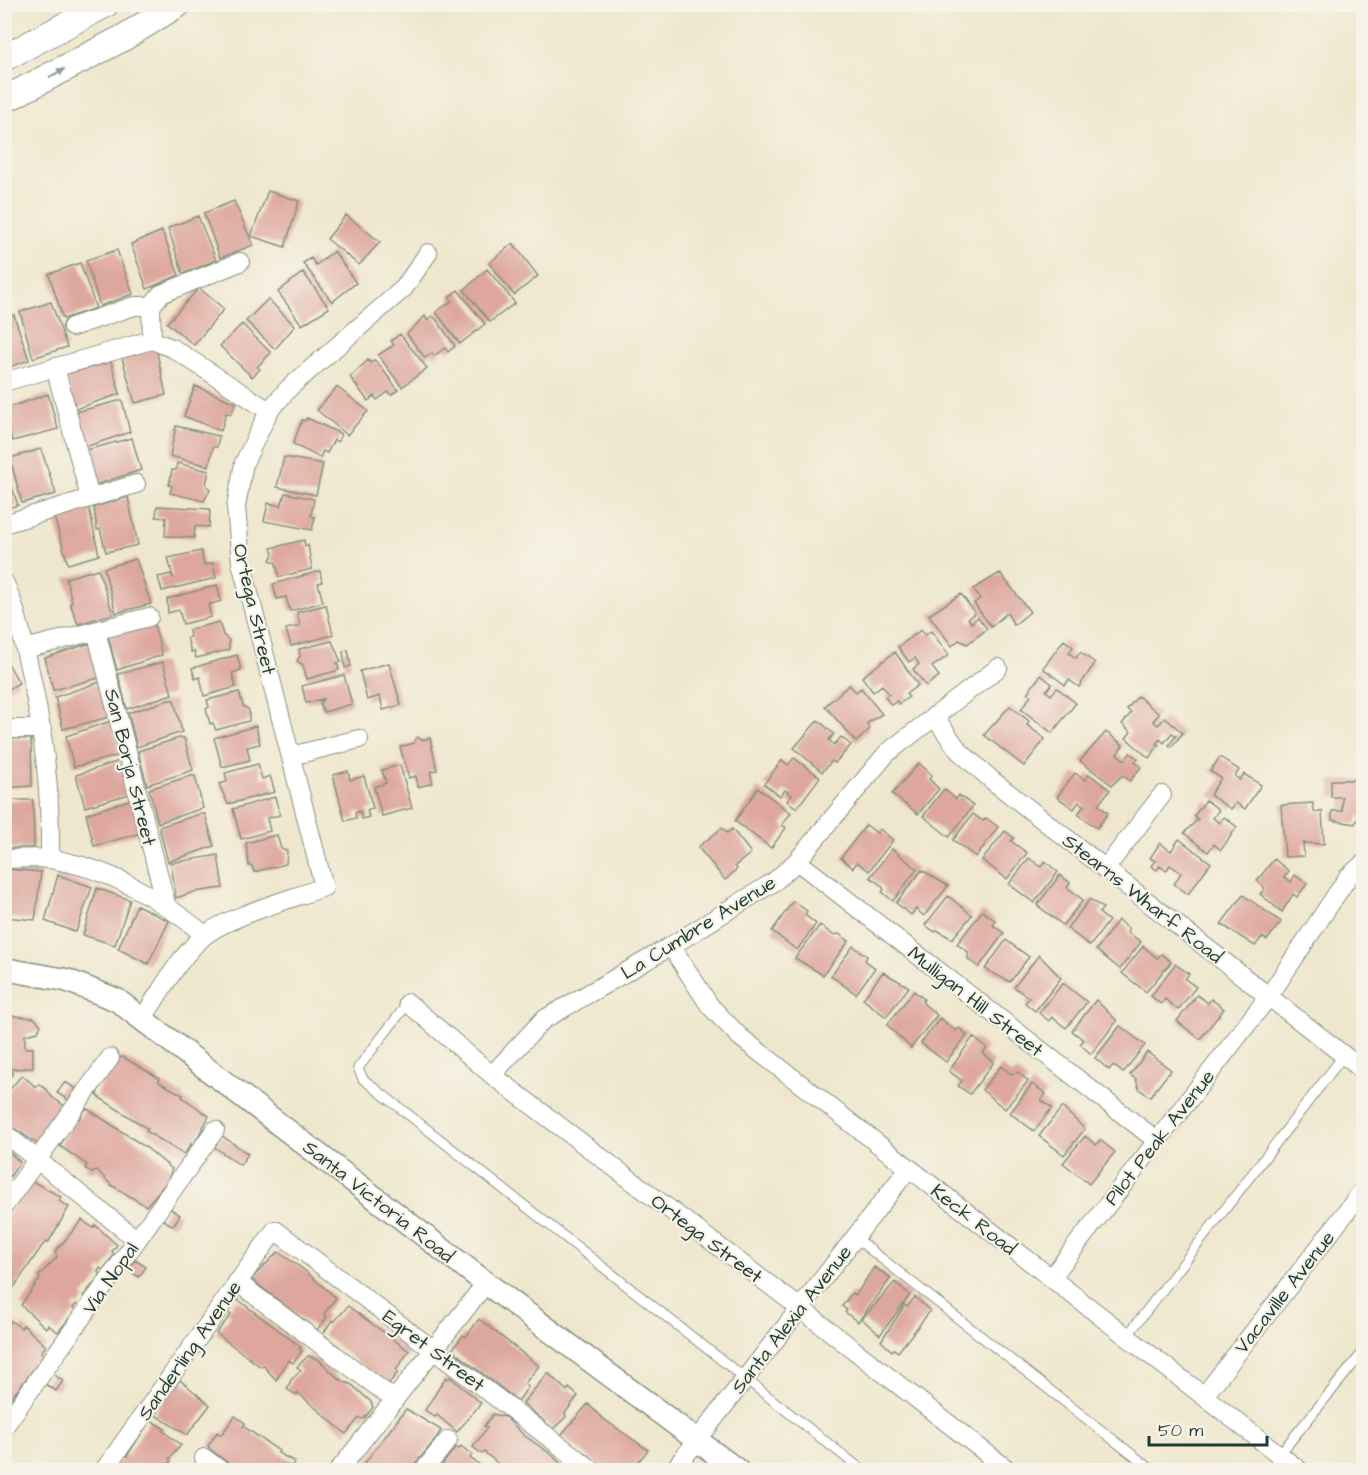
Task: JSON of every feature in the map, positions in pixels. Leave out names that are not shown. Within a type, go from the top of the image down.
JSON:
[{"type":"main road","points":[[4,58],[106,4]]},
{"type":"main road","points":[[4,100],[123,38],[178,4]]},
{"type":"street","name":"Ortega Street","points":[[205,935],[240,918],[324,887],[241,562],[236,507],[244,463],[269,411],[289,388],[404,288],[428,253]]},
{"type":"street","points":[[152,339],[151,306],[161,294],[240,262]]},
{"type":"street","points":[[72,327],[134,306],[151,306]]},
{"type":"street","points":[[4,382],[152,339],[174,349],[269,411]]},
{"type":"street","points":[[55,367],[90,498]]},
{"type":"street","points":[[4,524],[136,484]]},
{"type":"street","points":[[4,582],[25,649],[42,729],[51,803],[50,859]]},
{"type":"street","points":[[25,649],[149,617]]},
{"type":"street","name":"San Borja Street","points":[[96,631],[166,904]]},
{"type":"street","name":"La Cumbre Avenue","points":[[492,1075],[543,1020],[749,899],[797,861],[874,766],[934,716],[998,668]]},
{"type":"street","name":"Stearns Wharf Road","points":[[934,716],[949,739],[971,763],[1364,1071]]},
{"type":"street","points":[[4,729],[42,729]]},
{"type":"street","points":[[291,756],[359,738]]},
{"type":"street","points":[[1105,868],[1162,795]]},
{"type":"street","points":[[4,859],[50,859],[130,883],[166,904],[205,935],[181,962],[143,1018]]},
{"type":"street","name":"Mulligan Hill Street","points":[[797,861],[1156,1140]]},
{"type":"street","name":"Pilot Peak Avenue","points":[[1051,1278],[1269,996],[1348,878],[1364,863]]},
{"type":"street","name":"Keck Road","points":[[671,946],[699,991],[723,1021],[1299,1470]]},
{"type":"street","name":"Santa Victoria Road","points":[[4,969],[66,980],[117,1000],[486,1283],[737,1470]]},
{"type":"street","name":"Ortega Street","points":[[408,1003],[492,1075],[800,1308],[1008,1470]]},
{"type":"street","points":[[4,1206],[110,1058]]},
{"type":"street","name":"Via Nopal","points":[[4,1428],[215,1130]]},
{"type":"street","points":[[4,1133],[38,1158],[137,1240]]},
{"type":"street","name":"Santa Alexia Avenue","points":[[674,1470],[909,1168]]},
{"type":"street","name":"Vacaville Avenue","points":[[1204,1396],[1364,1189]]},
{"type":"street","name":"Sanderling Avenue","points":[[104,1470],[275,1230]]},
{"type":"street","name":"Egret Street","points":[[275,1230],[434,1350],[584,1468]]},
{"type":"street","points":[[237,1282],[395,1400]]},
{"type":"street","points":[[339,1470],[486,1283]]},
{"type":"street","points":[[424,1470],[448,1440]]},
{"type":"street","points":[[204,1458],[220,1470]]},
{"type":"lane","points":[[408,1003],[358,1068],[363,1079],[862,1470]]},
{"type":"lane","points":[[1127,1336],[1344,1055]]},
{"type":"lane","points":[[855,1237],[1152,1470]]},
{"type":"lane","points":[[1279,1455],[1364,1351]]},
{"type":"building","points":[[268,191],[299,201],[285,247],[251,236]]},
{"type":"building","points":[[234,201],[253,245],[220,258],[204,213]]},
{"type":"building","points":[[346,215],[380,242],[359,265],[327,239]]},
{"type":"building","points":[[198,216],[216,260],[183,274],[168,228]]},
{"type":"building","points":[[162,231],[179,275],[147,289],[131,244]]},
{"type":"building","points":[[513,243],[538,276],[514,295],[489,263]]},
{"type":"building","points":[[117,250],[133,294],[100,306],[86,260]]},
{"type":"building","points":[[334,251],[356,283],[332,302],[303,263],[311,258],[316,265]]},
{"type":"building","points":[[80,263],[96,308],[63,319],[49,274]]},
{"type":"building","points":[[487,269],[515,303],[490,322],[464,290]]},
{"type":"building","points":[[303,272],[329,308],[302,325],[278,292]]},
{"type":"building","points":[[199,288],[224,309],[194,345],[167,323]]},
{"type":"building","points":[[458,290],[485,324],[460,344],[436,312],[452,301],[449,297]]},
{"type":"building","points":[[268,299],[295,326],[275,349],[246,321]]},
{"type":"building","points":[[51,302],[67,347],[33,358],[20,312]]},
{"type":"building","points":[[14,315],[29,360],[4,369],[4,318]]},
{"type":"building","points":[[425,316],[427,320],[432,316],[436,319],[455,346],[448,352],[445,348],[434,356],[432,353],[425,358],[407,334]]},
{"type":"building","points":[[242,324],[271,353],[257,367],[260,369],[252,377],[220,346]]},
{"type":"building","points":[[400,334],[427,368],[402,387],[378,355],[394,345],[391,341]]},
{"type":"building","points":[[156,348],[166,395],[135,403],[122,358]]},
{"type":"building","points":[[368,360],[370,363],[374,360],[378,363],[398,390],[391,395],[388,392],[377,400],[374,396],[368,401],[350,377]]},
{"type":"building","points":[[111,362],[120,394],[75,409],[66,374]]},
{"type":"building","points":[[195,386],[236,403],[231,414],[226,413],[221,431],[184,416]]},
{"type":"building","points":[[337,387],[368,411],[347,435],[317,410]]},
{"type":"building","points":[[48,394],[58,429],[12,441],[4,409]]},
{"type":"building","points":[[122,400],[130,432],[85,447],[76,412]]},
{"type":"building","points":[[307,418],[341,434],[338,442],[334,440],[327,453],[323,451],[320,458],[293,444],[302,420],[305,421]]},
{"type":"building","points":[[176,426],[219,436],[217,447],[213,447],[209,466],[170,456]]},
{"type":"building","points":[[132,438],[141,470],[95,485],[86,450]]},
{"type":"building","points":[[41,449],[56,494],[22,503],[10,458]]},
{"type":"building","points":[[284,457],[323,464],[316,495],[277,487]]},
{"type":"building","points":[[177,463],[209,471],[206,484],[210,490],[204,501],[170,493],[172,470],[176,470]]},
{"type":"building","points":[[4,464],[18,505],[4,509]]},
{"type":"building","points":[[285,493],[314,499],[311,516],[315,517],[312,530],[264,521],[268,503],[281,506]]},
{"type":"building","points":[[128,497],[138,545],[106,552],[100,529],[97,530],[94,507]]},
{"type":"building","points":[[157,506],[210,509],[209,527],[195,526],[194,538],[165,536],[166,518],[156,517]]},
{"type":"building","points":[[89,508],[99,555],[68,564],[54,517]]},
{"type":"building","points":[[304,540],[305,546],[308,545],[312,569],[279,577],[276,563],[270,560],[273,554],[271,548]]},
{"type":"building","points":[[201,551],[204,565],[213,563],[216,578],[162,591],[158,577],[170,574],[173,577],[168,558]]},
{"type":"building","points":[[136,559],[151,604],[116,613],[104,568]]},
{"type":"building","points":[[98,569],[113,614],[78,624],[70,603],[72,602],[66,578]]},
{"type":"building","points":[[320,571],[322,582],[318,583],[323,602],[290,611],[286,597],[277,599],[273,584]]},
{"type":"building","points":[[1000,573],[1030,612],[1014,625],[1007,613],[991,627],[974,603],[980,599],[973,589]]},
{"type":"building","points":[[217,585],[221,601],[208,605],[211,617],[183,624],[179,610],[168,613],[167,599]]},
{"type":"building","points":[[961,594],[975,613],[968,618],[971,623],[978,617],[987,629],[967,644],[959,640],[952,646],[929,615]]},
{"type":"building","points":[[326,605],[333,635],[291,646],[286,629],[300,626],[297,612]]},
{"type":"building","points":[[219,622],[223,635],[229,640],[229,650],[196,658],[194,651],[191,652],[187,638],[190,637],[189,630]]},
{"type":"building","points":[[154,623],[162,655],[117,670],[108,636]]},
{"type":"building","points":[[921,630],[925,635],[931,631],[949,655],[932,667],[939,676],[926,686],[913,669],[919,664],[915,658],[909,662],[898,647]]},
{"type":"building","points":[[1064,640],[1073,647],[1069,653],[1076,658],[1080,652],[1095,663],[1079,687],[1069,680],[1065,685],[1043,668]]},
{"type":"building","points":[[332,641],[341,662],[337,663],[339,670],[307,679],[303,665],[297,661],[300,656],[299,649]]},
{"type":"building","points":[[90,643],[99,678],[53,690],[45,658]]},
{"type":"building","points":[[348,650],[351,666],[345,668],[343,651]]},
{"type":"building","points":[[895,652],[918,685],[906,694],[909,697],[899,704],[897,701],[891,705],[885,697],[889,694],[882,685],[873,692],[862,677]]},
{"type":"building","points":[[237,655],[241,670],[232,673],[236,687],[204,696],[200,677],[195,679],[192,668]]},
{"type":"building","points":[[4,656],[19,683],[4,692]]},
{"type":"building","points":[[163,662],[172,694],[127,709],[118,674]]},
{"type":"building","points":[[389,663],[401,705],[383,710],[380,696],[367,700],[360,671]]},
{"type":"building","points":[[344,675],[352,704],[324,712],[320,704],[323,699],[306,703],[302,686]]},
{"type":"building","points":[[1041,675],[1052,684],[1046,691],[1051,695],[1057,688],[1076,703],[1052,733],[1021,709],[1031,696],[1027,693]]},
{"type":"building","points":[[100,682],[110,717],[63,729],[55,697]]},
{"type":"building","points":[[849,685],[856,692],[861,688],[882,714],[866,724],[870,729],[856,742],[825,706]]},
{"type":"building","points":[[239,692],[243,706],[249,710],[249,721],[216,730],[213,723],[210,724],[206,709],[209,707],[207,700]]},
{"type":"building","points":[[1138,696],[1159,714],[1153,721],[1158,725],[1165,718],[1183,733],[1171,747],[1169,745],[1176,736],[1172,733],[1164,743],[1160,739],[1156,744],[1159,745],[1149,758],[1126,738],[1131,732],[1122,724],[1131,713],[1127,709]]},
{"type":"building","points":[[174,700],[182,732],[137,747],[128,713]]},
{"type":"building","points":[[1010,706],[1029,721],[1027,725],[1045,739],[1024,766],[984,735]]},
{"type":"building","points":[[818,720],[834,734],[829,740],[834,745],[841,737],[851,745],[835,763],[832,761],[822,772],[794,748]]},
{"type":"building","points":[[111,721],[120,755],[74,767],[66,736]]},
{"type":"building","points":[[256,726],[260,744],[247,747],[250,760],[222,767],[214,738]]},
{"type":"building","points":[[1106,732],[1123,745],[1117,754],[1125,760],[1130,753],[1138,759],[1135,762],[1141,767],[1130,781],[1123,775],[1112,785],[1080,761]]},
{"type":"building","points":[[417,737],[422,740],[430,738],[437,770],[430,772],[433,783],[418,787],[416,776],[409,778],[400,747],[414,743]]},
{"type":"building","points":[[5,738],[31,739],[32,786],[4,788]]},
{"type":"building","points":[[184,738],[193,770],[147,785],[138,751]]},
{"type":"building","points":[[1220,757],[1239,770],[1235,776],[1240,780],[1244,774],[1261,785],[1245,809],[1236,803],[1231,809],[1210,795],[1221,778],[1210,771]]},
{"type":"building","points":[[794,758],[820,777],[797,808],[787,801],[792,795],[785,790],[780,796],[764,784],[782,760],[788,765]]},
{"type":"building","points":[[122,760],[130,794],[85,807],[76,775]]},
{"type":"building","points":[[919,763],[932,775],[929,779],[939,789],[918,814],[892,794]]},
{"type":"building","points":[[258,764],[262,779],[270,776],[275,792],[228,804],[219,784],[227,782],[225,773]]},
{"type":"building","points":[[400,765],[412,808],[382,816],[374,787],[386,783],[382,770]]},
{"type":"building","points":[[348,771],[350,780],[364,776],[373,808],[367,810],[369,817],[362,819],[360,811],[355,813],[356,818],[345,821],[333,775]]},
{"type":"building","points":[[1075,773],[1085,780],[1089,774],[1110,790],[1098,805],[1108,813],[1097,828],[1078,814],[1084,806],[1079,802],[1074,809],[1057,797]]},
{"type":"building","points":[[195,776],[203,808],[158,823],[149,789]]},
{"type":"building","points":[[1331,780],[1364,780],[1364,816],[1359,816],[1355,824],[1332,820],[1332,811],[1342,811],[1342,797],[1331,797]]},
{"type":"building","points":[[758,788],[791,813],[782,825],[786,828],[771,848],[735,821]]},
{"type":"building","points":[[944,789],[956,799],[959,795],[973,806],[949,837],[923,816]]},
{"type":"building","points":[[275,797],[280,815],[267,818],[270,831],[241,839],[233,809]]},
{"type":"building","points":[[132,799],[141,833],[94,846],[86,814]]},
{"type":"building","points":[[4,800],[33,800],[34,848],[4,848]]},
{"type":"building","points":[[1206,800],[1219,810],[1213,818],[1219,823],[1224,817],[1237,827],[1221,850],[1214,844],[1208,852],[1184,833],[1198,819],[1194,816]]},
{"type":"building","points":[[1313,803],[1314,812],[1322,811],[1324,844],[1303,843],[1304,856],[1285,857],[1281,805]]},
{"type":"building","points":[[205,814],[214,846],[168,862],[159,827]]},
{"type":"building","points":[[973,814],[983,821],[986,818],[998,827],[976,857],[953,840]]},
{"type":"building","points":[[866,825],[877,833],[880,829],[893,840],[869,871],[857,862],[853,868],[841,858]]},
{"type":"building","points":[[722,828],[727,833],[732,829],[751,853],[735,866],[737,869],[725,880],[698,847]]},
{"type":"building","points":[[1005,831],[1014,838],[1011,841],[1027,853],[1007,879],[982,860]]},
{"type":"building","points":[[277,835],[281,849],[287,851],[286,864],[254,872],[252,866],[249,866],[246,843]]},
{"type":"building","points":[[1179,839],[1211,863],[1188,894],[1174,884],[1181,873],[1170,865],[1166,871],[1160,866],[1157,870],[1151,866],[1155,861],[1150,858],[1160,843],[1171,851]]},
{"type":"building","points":[[892,849],[917,869],[893,901],[882,892],[884,890],[882,886],[870,877]]},
{"type":"building","points":[[218,855],[223,888],[194,892],[176,898],[171,863]]},
{"type":"building","points":[[1029,858],[1041,867],[1045,861],[1058,872],[1034,903],[1009,884]]},
{"type":"building","points":[[1274,859],[1289,871],[1284,877],[1291,882],[1295,875],[1307,884],[1297,897],[1293,894],[1282,912],[1260,894],[1265,888],[1257,881]]},
{"type":"building","points":[[5,869],[41,872],[35,920],[4,917]]},
{"type":"building","points":[[922,870],[948,886],[924,916],[916,909],[911,915],[896,903]]},
{"type":"building","points":[[58,875],[92,887],[76,932],[45,921]]},
{"type":"building","points":[[1060,875],[1070,883],[1067,887],[1083,900],[1063,925],[1037,905]]},
{"type":"building","points":[[97,888],[130,900],[115,945],[83,935]]},
{"type":"building","points":[[1243,895],[1281,922],[1267,940],[1262,937],[1255,946],[1221,924]]},
{"type":"building","points":[[948,896],[972,915],[952,939],[925,925]]},
{"type":"building","points":[[1090,899],[1103,908],[1099,913],[1109,921],[1090,946],[1067,928]]},
{"type":"building","points":[[793,901],[807,911],[805,915],[816,924],[797,950],[772,931]]},
{"type":"building","points":[[137,905],[169,921],[148,964],[118,949]]},
{"type":"building","points":[[982,911],[996,921],[993,925],[1004,933],[979,967],[968,959],[968,952],[957,944]]},
{"type":"building","points":[[1118,920],[1129,929],[1127,932],[1141,942],[1120,969],[1096,950]]},
{"type":"building","points":[[820,925],[833,935],[839,934],[849,941],[823,975],[795,958]]},
{"type":"building","points":[[1006,940],[1029,957],[1010,982],[985,969]]},
{"type":"building","points":[[853,946],[867,956],[865,960],[875,968],[856,994],[831,976]]},
{"type":"building","points":[[1143,946],[1157,958],[1161,954],[1171,962],[1146,992],[1122,973]]},
{"type":"building","points":[[1039,955],[1061,978],[1035,1011],[1025,1003],[1029,998],[1014,987]]},
{"type":"building","points":[[1175,964],[1189,974],[1185,979],[1196,987],[1178,1010],[1165,999],[1161,1004],[1151,996]]},
{"type":"building","points":[[883,972],[909,987],[886,1017],[863,999]]},
{"type":"building","points":[[1063,983],[1087,1002],[1066,1028],[1052,1017],[1049,1021],[1039,1013]]},
{"type":"building","points":[[914,991],[937,1015],[911,1048],[887,1025]]},
{"type":"building","points":[[1197,995],[1208,1003],[1211,999],[1224,1009],[1200,1039],[1177,1021]]},
{"type":"building","points":[[1096,1000],[1117,1021],[1091,1054],[1080,1044],[1084,1040],[1072,1031]]},
{"type":"building","points":[[4,1015],[34,1018],[41,1025],[38,1032],[25,1035],[25,1048],[33,1048],[33,1068],[12,1069],[12,1075],[7,1075],[7,1079],[4,1079]]},
{"type":"building","points":[[940,1018],[956,1031],[959,1028],[967,1035],[946,1062],[921,1043]]},
{"type":"building","points":[[1120,1026],[1145,1045],[1123,1073],[1113,1065],[1109,1070],[1095,1058]]},
{"type":"building","points":[[973,1037],[987,1048],[983,1053],[994,1062],[970,1094],[958,1086],[962,1081],[949,1071]]},
{"type":"building","points":[[1147,1052],[1171,1070],[1150,1097],[1139,1089],[1136,1079],[1130,1075]]},
{"type":"building","points":[[123,1057],[159,1078],[159,1082],[183,1095],[182,1097],[209,1116],[193,1146],[191,1144],[183,1154],[97,1096],[98,1090],[119,1058]]},
{"type":"building","points":[[1001,1066],[1011,1074],[1018,1072],[1028,1081],[1005,1109],[982,1090]]},
{"type":"building","points":[[22,1075],[36,1087],[39,1084],[46,1089],[52,1097],[66,1107],[39,1145],[4,1122],[4,1096]]},
{"type":"building","points":[[65,1082],[82,1092],[75,1104],[57,1093]]},
{"type":"building","points":[[1032,1084],[1046,1094],[1041,1100],[1052,1108],[1034,1131],[1010,1113]]},
{"type":"building","points":[[1062,1107],[1085,1129],[1064,1155],[1039,1136]]},
{"type":"building","points":[[86,1108],[147,1148],[172,1169],[167,1182],[146,1206],[111,1185],[97,1170],[92,1173],[85,1168],[87,1165],[60,1146],[76,1117],[79,1119]]},
{"type":"building","points":[[221,1135],[248,1154],[240,1165],[213,1146]]},
{"type":"building","points":[[1085,1136],[1096,1145],[1100,1140],[1115,1152],[1089,1184],[1063,1163]]},
{"type":"building","points":[[4,1147],[20,1162],[4,1185]]},
{"type":"building","points":[[32,1181],[61,1197],[59,1201],[69,1207],[48,1243],[42,1246],[10,1293],[4,1290],[4,1221]]},
{"type":"building","points":[[169,1208],[180,1215],[173,1226],[162,1219]]},
{"type":"building","points":[[82,1220],[93,1228],[95,1225],[117,1245],[112,1251],[114,1255],[103,1270],[100,1268],[98,1272],[101,1275],[83,1296],[85,1298],[79,1306],[76,1304],[73,1308],[76,1310],[58,1332],[48,1325],[46,1328],[21,1305],[40,1279],[39,1276],[57,1257],[55,1252]]},
{"type":"building","points":[[278,1252],[303,1269],[336,1298],[324,1314],[327,1317],[317,1330],[251,1279]]},
{"type":"building","points":[[135,1260],[146,1267],[139,1277],[128,1270]]},
{"type":"building","points":[[874,1267],[891,1278],[858,1322],[845,1312],[847,1310],[842,1306],[852,1293],[856,1295]]},
{"type":"building","points":[[895,1282],[910,1295],[880,1335],[862,1319]]},
{"type":"building","points":[[915,1297],[930,1311],[898,1352],[894,1349],[892,1351],[881,1341],[905,1305],[907,1307]]},
{"type":"building","points":[[237,1299],[301,1347],[299,1349],[302,1351],[293,1363],[289,1360],[276,1380],[263,1365],[261,1367],[216,1333],[231,1315],[227,1312]]},
{"type":"building","points":[[348,1306],[409,1351],[396,1370],[398,1372],[387,1386],[323,1334],[332,1320],[334,1322]]},
{"type":"building","points":[[479,1319],[539,1366],[525,1383],[528,1387],[518,1401],[452,1350],[463,1335],[466,1337]]},
{"type":"building","points":[[11,1321],[21,1328],[23,1325],[46,1346],[41,1352],[44,1356],[12,1397],[15,1399],[5,1411],[5,1329]]},
{"type":"building","points":[[308,1356],[319,1360],[339,1379],[352,1385],[371,1402],[373,1407],[364,1419],[359,1418],[346,1434],[298,1393],[296,1395],[287,1389],[291,1380],[301,1370],[297,1367]]},
{"type":"building","points":[[52,1373],[63,1381],[56,1391],[45,1384]]},
{"type":"building","points":[[548,1373],[567,1391],[569,1388],[578,1396],[565,1413],[566,1417],[553,1429],[523,1403]]},
{"type":"building","points":[[446,1377],[448,1379],[450,1377],[481,1403],[457,1432],[437,1415],[435,1417],[425,1410]]},
{"type":"building","points":[[180,1380],[210,1405],[187,1435],[155,1415],[156,1410]]},
{"type":"building","points":[[588,1404],[602,1418],[648,1450],[633,1468],[636,1470],[605,1470],[561,1435]]},
{"type":"building","points":[[406,1409],[441,1430],[435,1440],[410,1470],[364,1470],[361,1468]]},
{"type":"building","points":[[493,1414],[505,1417],[561,1464],[556,1470],[506,1470],[484,1452],[482,1454],[473,1447],[487,1428],[484,1426]]},
{"type":"building","points":[[235,1416],[245,1423],[243,1426],[279,1451],[278,1453],[295,1462],[288,1470],[237,1470],[210,1449],[208,1446],[217,1432],[221,1435]]},
{"type":"building","points":[[150,1420],[165,1429],[163,1431],[181,1445],[169,1459],[171,1461],[164,1470],[112,1470],[125,1454],[127,1456]]},
{"type":"building","points":[[461,1446],[472,1455],[470,1458],[487,1470],[438,1470],[456,1447],[459,1449]]}]
